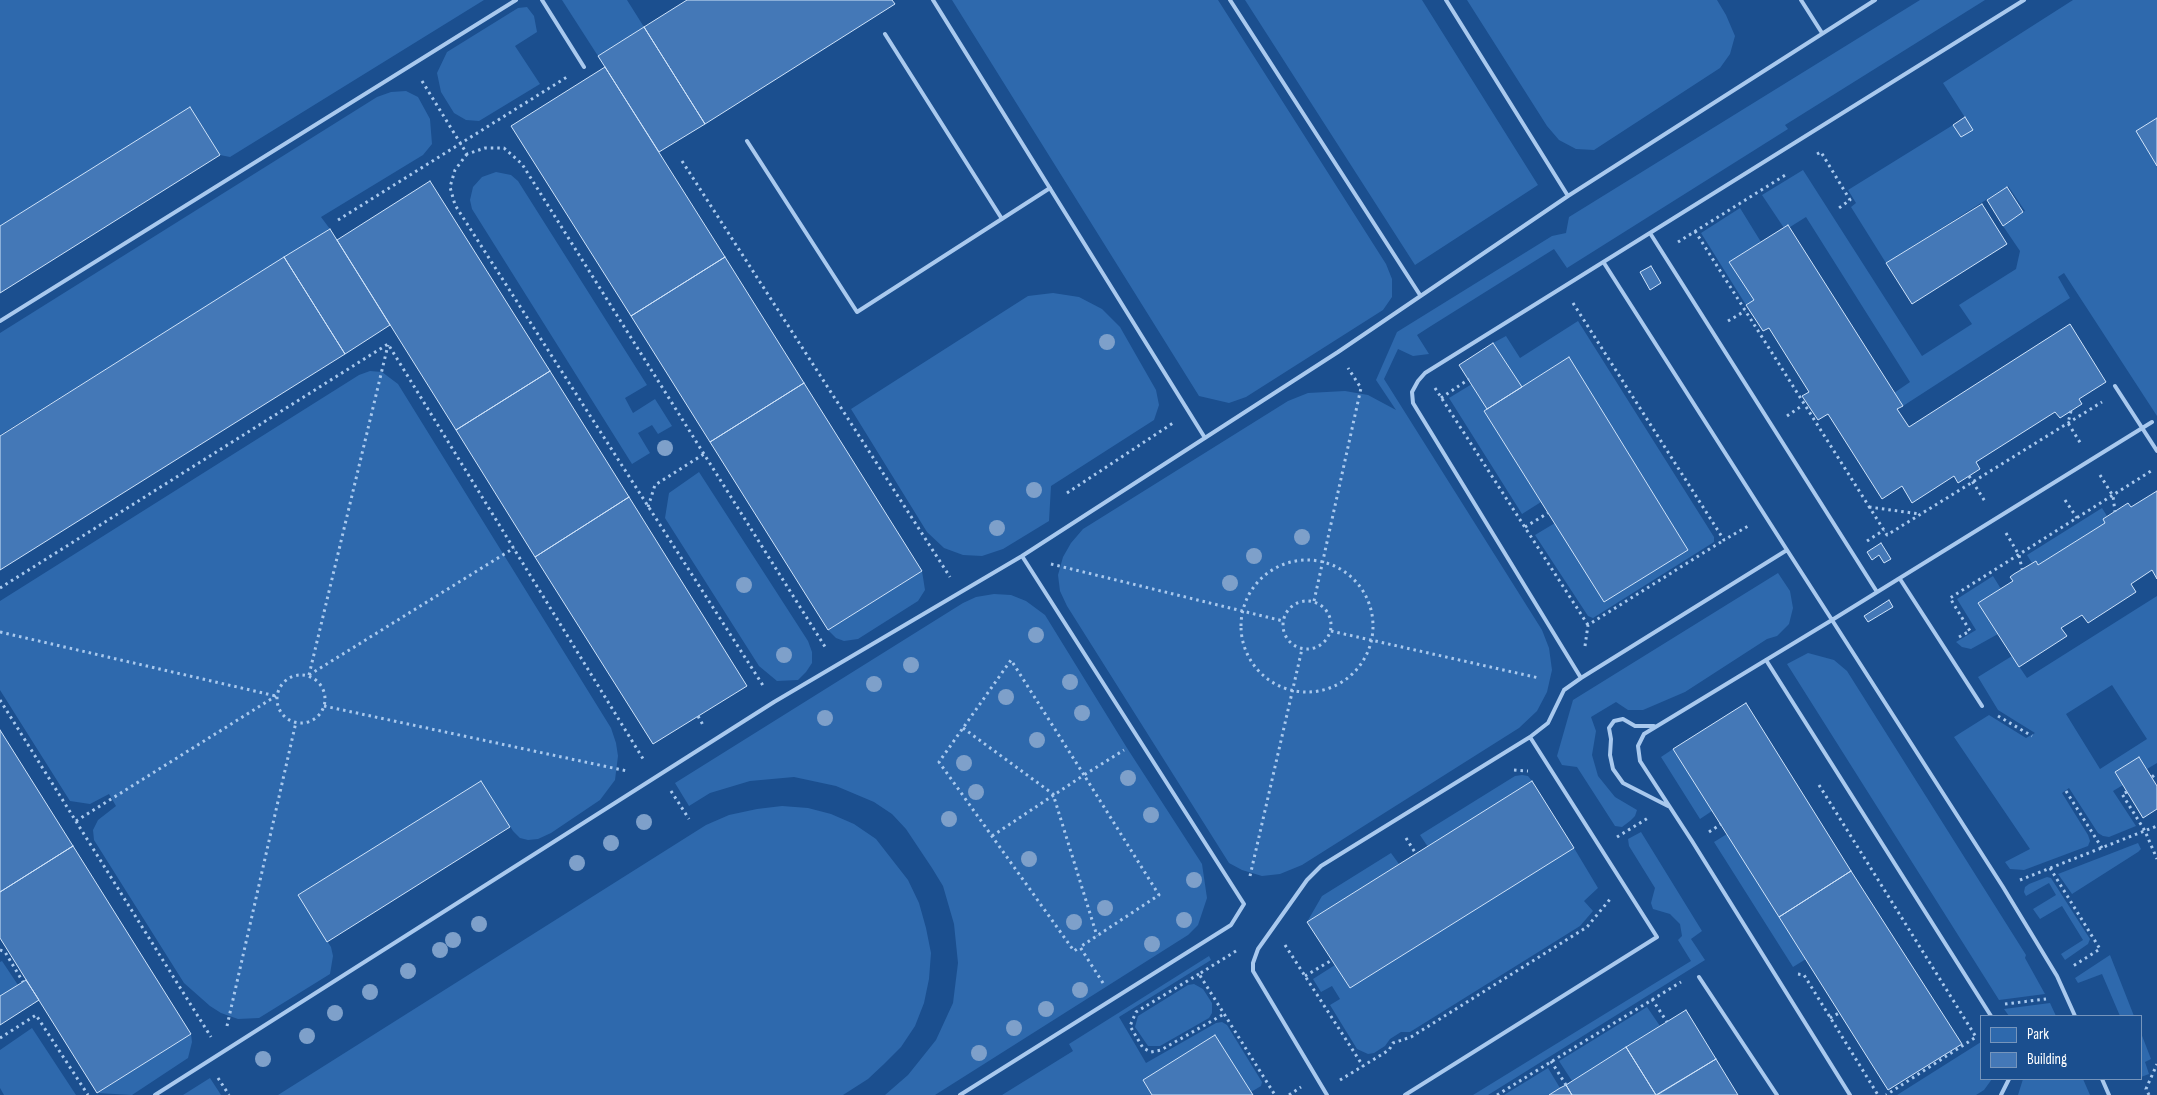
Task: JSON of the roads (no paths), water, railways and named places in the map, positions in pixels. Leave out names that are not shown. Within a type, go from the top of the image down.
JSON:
[{"type":"lane","points":[[0,321],[516,0]]},
{"type":"lane","points":[[542,0],[584,67]]},
{"type":"lane","points":[[933,0],[1205,438]]},
{"type":"lane","points":[[1230,0],[1420,295]]},
{"type":"lane","points":[[1446,0],[1568,196]]},
{"type":"lane","points":[[1801,0],[1822,33]]},
{"type":"lane","points":[[155,1095],[774,702],[1022,556],[1338,352],[1568,196],[1875,0]]},
{"type":"lane","points":[[1580,678],[1413,403],[1412,392],[1425,372],[1564,288],[2024,0]]},
{"type":"lane","points":[[885,34],[1002,218]]},
{"type":"lane","points":[[747,141],[857,312],[1050,188]]},
{"type":"lane","points":[[1650,233],[1877,592]]},
{"type":"lane","points":[[1604,263],[2003,887],[2057,976],[2075,1015]]},
{"type":"lane","points":[[2115,386],[2157,451]]},
{"type":"lane","points":[[1850,1095],[1640,761],[1638,746],[1644,734],[1654,726],[1832,620],[2152,422]]},
{"type":"lane","points":[[1326,1093],[1253,971],[1255,955],[1307,880],[1321,866],[1530,737],[1548,723],[1564,690],[1580,678],[1787,550]]},
{"type":"lane","points":[[960,1095],[1231,925],[1244,904],[1022,556]]},
{"type":"lane","points":[[1900,578],[1982,706]]},
{"type":"lane","points":[[1766,660],[1990,1015]]},
{"type":"lane","points":[[1654,726],[1635,726],[1623,719],[1614,721],[1609,728],[1611,739],[1610,755],[1613,769],[1623,783],[1668,806]]},
{"type":"lane","points":[[1405,1095],[1657,937],[1530,737]]},
{"type":"lane","points":[[1699,977],[1777,1095]]},
{"type":"lane","points":[[2001,1095],[2008,1080]]},
{"type":"lane","points":[[2102,1080],[2109,1095]]}]
